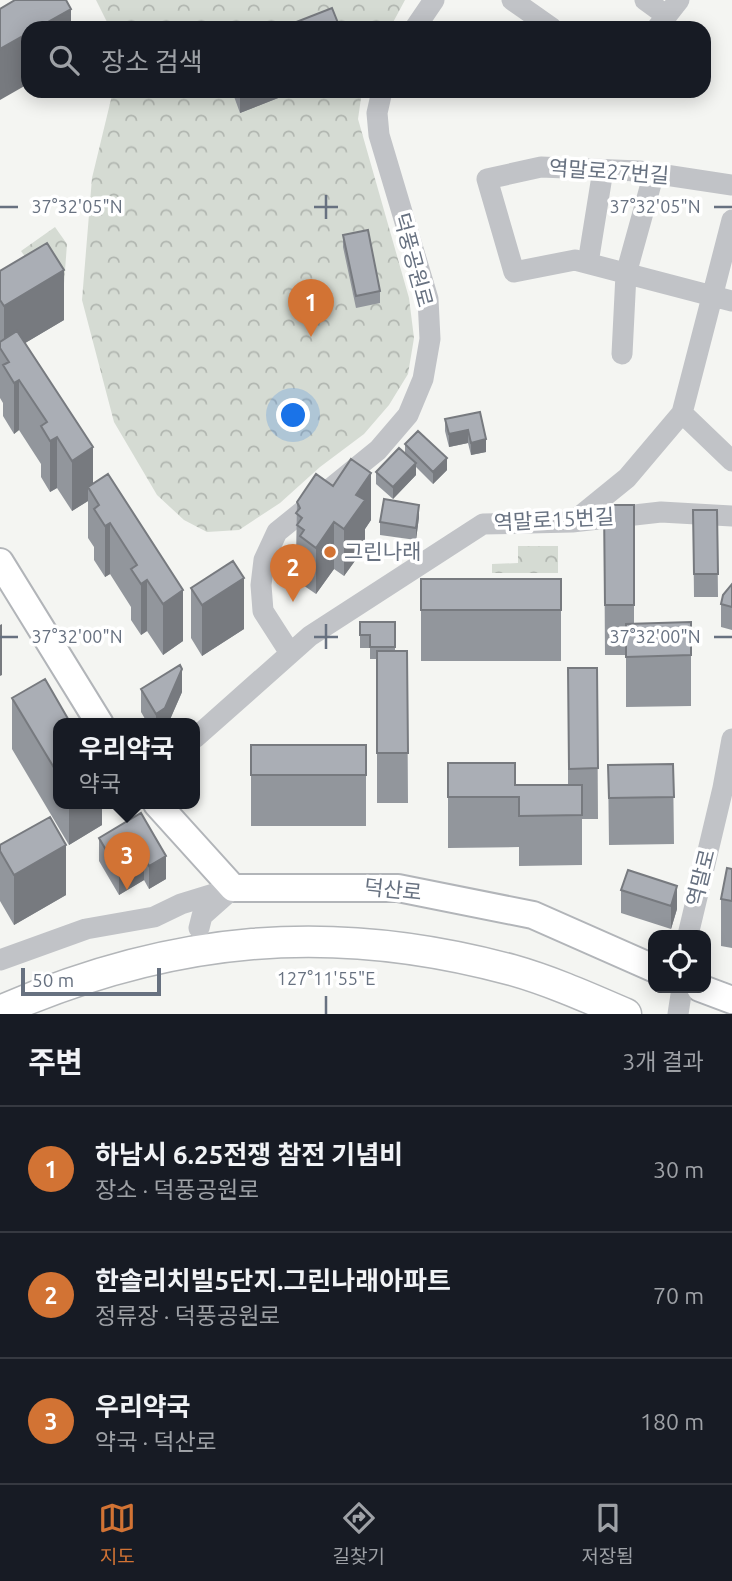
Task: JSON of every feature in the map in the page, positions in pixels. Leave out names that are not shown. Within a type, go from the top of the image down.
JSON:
[{"type":"highway","points":[[0,1011],[61,984],[142,960],[213,947],[281,941],[359,942],[434,952],[514,971],[626,1014]]},
{"type":"main road","points":[[0,562],[96,718]]},
{"type":"main road","points":[[162,809],[233,888]]},
{"type":"main road","name":"덕산로","points":[[233,888],[364,886],[420,892],[533,915],[648,966]]},
{"type":"main road","points":[[711,992],[732,1000]]},
{"type":"street","points":[[425,21],[434,0]]},
{"type":"street","points":[[512,0],[542,21]]},
{"type":"street","points":[[645,0],[667,15]]},
{"type":"street","name":"덕풍공원로","points":[[290,653],[263,611],[261,585],[264,560],[271,544],[277,532],[298,512],[378,450],[408,415],[423,379],[428,352],[428,299],[379,135],[377,113],[380,98]]},
{"type":"street","name":"역말로27번길","points":[[588,264],[575,260],[514,272],[486,179],[541,167],[654,173],[732,185]]},
{"type":"street","points":[[603,170],[588,264],[722,299]]},
{"type":"street","points":[[622,354],[626,274],[654,173]]},
{"type":"street","points":[[572,522],[627,478],[682,413],[722,299],[732,220]]},
{"type":"street","points":[[682,413],[732,461]]},
{"type":"street","name":"역말로15번길","points":[[200,734],[310,636],[483,524],[572,522],[661,512],[732,516]]},
{"type":"street","name":"역말로","points":[[689,930],[732,739]]},
{"type":"street","points":[[199,928],[202,916],[233,888]]},
{"type":"street","points":[[0,960],[86,929],[154,916],[181,904],[233,888]]},
{"type":"street","points":[[678,1014],[681,993]]},
{"type":"green space","points":[[96,0],[405,0],[394,21],[106,21]]},
{"type":"green space","points":[[111,98],[361,98],[358,119],[409,298],[414,338],[408,374],[389,405],[364,434],[320,467],[280,503],[239,530],[207,532],[184,520],[157,495],[114,422],[82,300],[92,178]]},
{"type":"green space","points":[[55,227],[67,244],[64,284],[51,293],[21,251]]},
{"type":"green space","points":[[518,546],[558,546],[558,573],[492,573],[492,564],[518,563]]},
{"type":"building","points":[[15,0],[66,0],[71,9],[50,21],[21,21],[21,37],[0,49],[0,9]]},
{"type":"building","points":[[332,8],[337,21],[299,21]]},
{"type":"building","points":[[368,230],[380,291],[356,296],[343,235]]},
{"type":"building","points":[[47,243],[64,270],[4,306],[0,300],[0,271]]},
{"type":"building","points":[[17,331],[93,447],[72,461],[57,437],[50,441],[41,426],[47,422],[19,380],[14,383],[3,365],[9,362],[0,348],[0,342]]},
{"type":"building","points":[[480,412],[486,439],[471,443],[468,430],[449,434],[445,419]]},
{"type":"building","points":[[418,431],[447,458],[433,472],[405,444]]},
{"type":"building","points":[[399,448],[416,463],[393,487],[376,472]]},
{"type":"building","points":[[351,459],[371,473],[356,495],[365,500],[344,529],[334,522],[316,548],[300,536],[304,530],[297,525],[302,518],[296,513],[300,508],[297,502],[316,474],[333,486]]},
{"type":"building","points":[[108,474],[183,590],[163,604],[147,580],[141,584],[131,569],[137,565],[110,523],[105,526],[94,509],[99,505],[88,487]]},
{"type":"building","points":[[384,499],[419,505],[416,528],[380,522]]},
{"type":"building","points":[[604,505],[634,505],[634,605],[605,605]]},
{"type":"building","points":[[693,510],[717,510],[718,574],[694,574]]},
{"type":"building","points":[[233,561],[244,578],[202,605],[191,588]]},
{"type":"building","points":[[421,579],[561,579],[561,610],[421,610]]},
{"type":"building","points":[[732,584],[732,607],[721,604],[723,595]]},
{"type":"building","points":[[360,622],[395,622],[395,647],[370,647],[370,635],[360,635]]},
{"type":"building","points":[[691,622],[691,655],[626,657],[626,624]]},
{"type":"building","points":[[377,651],[407,651],[408,753],[377,753]]},
{"type":"building","points":[[180,665],[182,669],[165,708],[156,714],[141,689]]},
{"type":"building","points":[[568,668],[597,668],[598,768],[569,769]]},
{"type":"building","points":[[45,679],[68,718],[53,718],[53,766],[12,698]]},
{"type":"building","points":[[251,745],[366,745],[366,775],[251,775]]},
{"type":"building","points":[[448,763],[515,763],[515,785],[582,785],[582,815],[519,816],[519,797],[448,797]]},
{"type":"building","points":[[673,764],[674,797],[609,798],[608,765]]},
{"type":"building","points":[[141,813],[166,856],[149,866],[144,857],[119,872],[99,838]]},
{"type":"building","points":[[50,817],[66,845],[14,875],[0,851],[0,845]]},
{"type":"building","points":[[727,868],[732,869],[732,901],[721,899]]},
{"type":"building","points":[[628,870],[677,886],[671,906],[621,890]]},
{"type":"place","name":"하남시 6.25전쟁 참전 기념비","points":[[311,337]]},
{"type":"place","name":"그린나래","points":[[330,552]]},
{"type":"place","name":"한솔리치빌5단지.그린나래아파트","points":[[293,602]]},
{"type":"place","name":"우리약국","points":[[127,890]]}]
